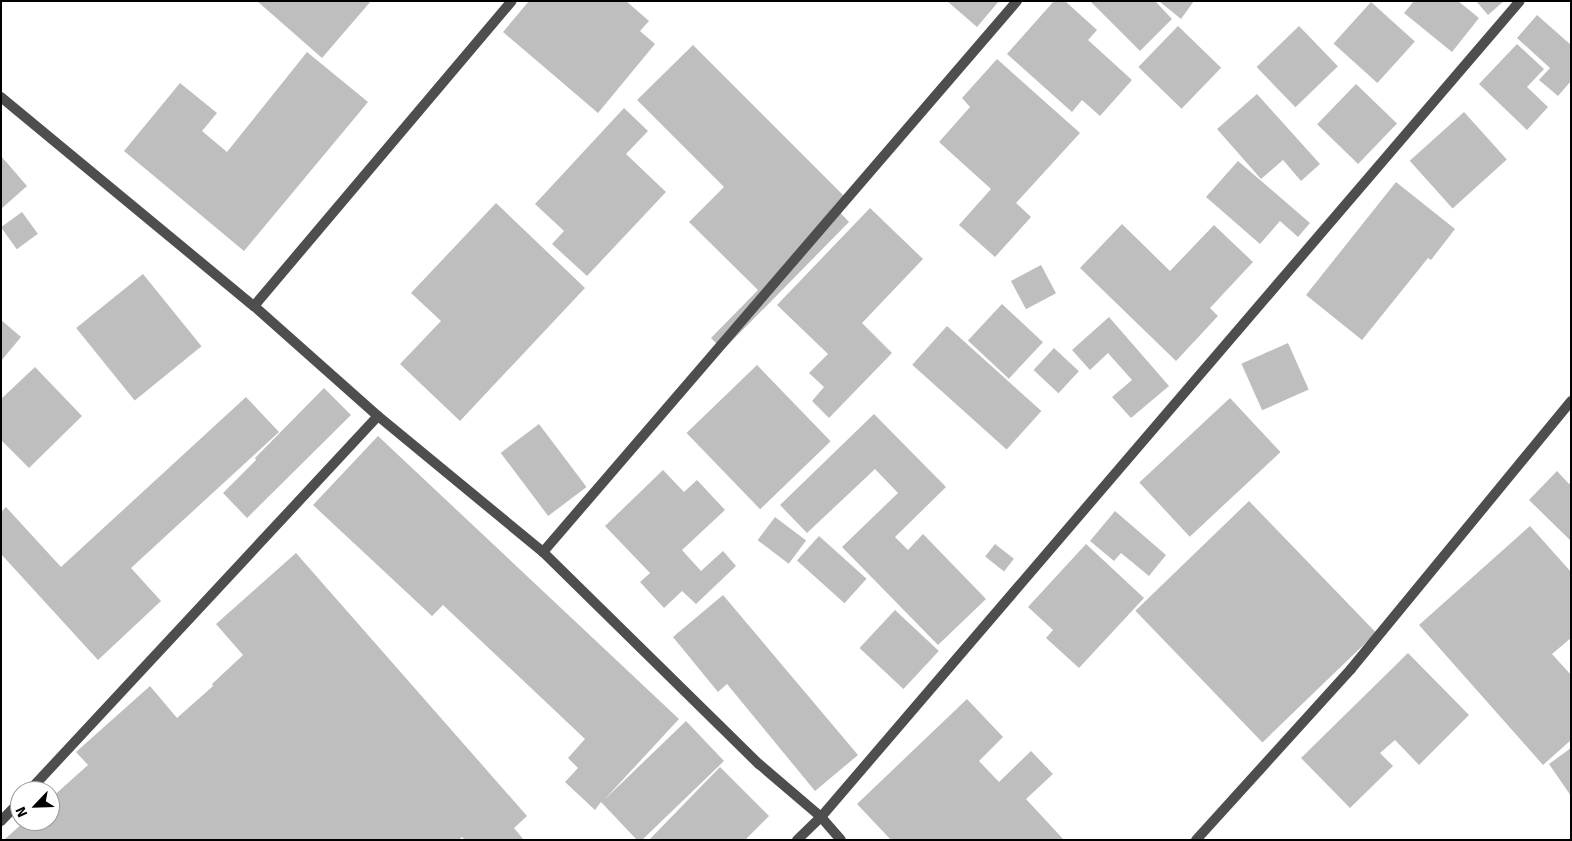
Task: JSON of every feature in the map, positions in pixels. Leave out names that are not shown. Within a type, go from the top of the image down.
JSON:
[{"type":"street","points":[[254,306],[512,1]]},
{"type":"street","points":[[543,552],[1017,1]]},
{"type":"street","points":[[797,840],[821,817],[1520,1]]},
{"type":"street","points":[[1,97],[254,306],[378,416],[543,552],[759,764],[821,817],[841,840]]},
{"type":"street","points":[[1196,840],[1351,669],[1571,401]]},
{"type":"street","points":[[38,781],[378,416]]},
{"type":"street","points":[[1,821],[10,811]]},
{"type":"building","points":[[257,1],[371,1],[322,58]]},
{"type":"building","points":[[529,1],[626,1],[649,21],[640,31],[655,44],[598,113],[503,32]]},
{"type":"building","points":[[947,1],[999,1],[977,27]]},
{"type":"building","points":[[1054,1],[1065,1],[1097,30],[1088,40],[1132,80],[1100,116],[1082,100],[1072,112],[1007,54]]},
{"type":"building","points":[[1090,1],[1155,1],[1172,19],[1140,51]]},
{"type":"building","points":[[1159,1],[1194,1],[1181,19]]},
{"type":"building","points":[[1414,1],[1458,1],[1479,18],[1452,52],[1404,13]]},
{"type":"building","points":[[1476,1],[1504,1],[1488,15]]},
{"type":"building","points":[[1371,2],[1415,41],[1377,83],[1334,44]]},
{"type":"building","points":[[1537,15],[1571,45],[1571,81],[1558,96],[1539,80],[1550,68],[1517,38]]},
{"type":"building","points":[[1178,26],[1221,68],[1182,109],[1138,67]]},
{"type":"building","points":[[1299,26],[1338,66],[1295,107],[1257,67]]},
{"type":"building","points":[[1517,44],[1544,69],[1527,87],[1548,107],[1527,130],[1479,84]]},
{"type":"building","points":[[693,45],[844,196],[834,206],[849,222],[723,350],[711,338],[758,290],[689,222],[724,187],[637,100]]},
{"type":"building","points":[[307,52],[368,102],[244,251],[124,151],[180,83],[217,113],[202,131],[227,152]]},
{"type":"building","points":[[997,59],[1080,133],[1016,203],[1031,217],[995,257],[959,225],[991,189],[939,142],[970,107],[962,98]]},
{"type":"building","points":[[1356,84],[1397,124],[1358,164],[1317,124]]},
{"type":"building","points":[[1257,94],[1320,164],[1301,181],[1283,160],[1261,179],[1217,129]]},
{"type":"building","points":[[624,108],[648,131],[626,154],[666,192],[587,276],[552,244],[564,231],[535,204]]},
{"type":"building","points":[[1464,112],[1507,160],[1453,208],[1410,161]]},
{"type":"building","points":[[1,156],[27,186],[1,209]]},
{"type":"building","points":[[1238,161],[1310,223],[1298,237],[1280,221],[1260,244],[1206,197]]},
{"type":"building","points":[[1396,182],[1455,229],[1431,260],[1428,258],[1362,340],[1306,295]]},
{"type":"building","points":[[496,203],[585,288],[460,421],[400,364],[441,321],[411,293]]},
{"type":"building","points":[[870,208],[923,259],[862,323],[892,353],[829,418],[812,401],[824,387],[809,373],[828,354],[777,305]]},
{"type":"building","points":[[22,212],[38,234],[17,249],[1,227]]},
{"type":"building","points":[[1122,224],[1170,271],[1214,225],[1253,262],[1210,308],[1218,316],[1176,361],[1080,268]]},
{"type":"building","points":[[1041,265],[1056,293],[1026,309],[1011,281]]},
{"type":"building","points":[[143,274],[202,346],[135,400],[76,328]]},
{"type":"building","points":[[1002,304],[1043,342],[1009,379],[968,341]]},
{"type":"building","points":[[1109,317],[1169,386],[1131,418],[1112,397],[1132,380],[1108,353],[1090,370],[1072,350]]},
{"type":"building","points":[[1,320],[21,337],[1,361]]},
{"type":"building","points":[[947,326],[1041,411],[1007,450],[912,365]]},
{"type":"building","points":[[1288,343],[1309,390],[1262,410],[1241,364]]},
{"type":"building","points":[[1054,348],[1079,371],[1058,393],[1034,370]]},
{"type":"building","points":[[757,365],[831,441],[760,509],[687,433]]},
{"type":"building","points":[[35,367],[82,416],[29,468],[1,440],[1,399]]},
{"type":"building","points":[[324,388],[351,415],[247,518],[223,493]]},
{"type":"building","points":[[246,397],[279,432],[131,568],[161,601],[98,660],[1,554],[1,512],[6,507],[61,567]]},
{"type":"building","points":[[1230,398],[1280,452],[1190,537],[1139,483]]},
{"type":"building","points":[[874,414],[946,487],[895,537],[908,550],[923,534],[986,599],[938,645],[842,547],[898,493],[875,469],[807,533],[780,505]]},
{"type":"building","points":[[539,424],[587,487],[548,516],[501,453]]},
{"type":"building","points":[[378,436],[679,719],[604,800],[686,721],[724,761],[642,840],[637,840],[601,802],[595,810],[565,782],[578,768],[568,758],[585,739],[443,605],[432,616],[313,505]]},
{"type":"building","points":[[663,470],[684,492],[697,480],[725,510],[682,550],[701,571],[723,551],[736,566],[696,604],[682,591],[664,608],[640,582],[650,573],[605,526]]},
{"type":"building","points":[[1557,471],[1569,484],[1571,482],[1571,541],[1529,500]]},
{"type":"building","points":[[1249,501],[1376,633],[1262,742],[1135,611]]},
{"type":"building","points":[[1115,511],[1166,555],[1149,576],[1121,553],[1114,561],[1090,541]]},
{"type":"building","points":[[775,517],[806,540],[789,564],[758,540]]},
{"type":"building","points":[[1530,526],[1571,572],[1571,638],[1552,654],[1571,675],[1571,740],[1543,765],[1419,625]]},
{"type":"building","points":[[819,536],[867,579],[844,603],[797,561]]},
{"type":"building","points":[[995,544],[1014,559],[1004,571],[985,557]]},
{"type":"building","points":[[1086,544],[1144,598],[1079,668],[1046,638],[1053,630],[1028,607]]},
{"type":"building","points":[[296,553],[527,816],[514,828],[524,840],[465,840],[462,837],[459,840],[4,840],[14,831],[60,831],[60,790],[88,765],[76,752],[150,686],[177,718],[213,686],[212,684],[243,655],[216,624]]},
{"type":"building","points":[[723,595],[858,755],[815,791],[727,684],[718,692],[673,637]]},
{"type":"building","points":[[895,610],[939,651],[903,689],[860,648]]},
{"type":"building","points":[[1408,653],[1469,715],[1419,765],[1395,740],[1380,753],[1393,766],[1350,808],[1301,758]]},
{"type":"building","points":[[967,699],[1003,737],[979,761],[999,782],[1031,751],[1053,774],[1026,799],[1064,840],[891,840],[857,804]]},
{"type":"building","points":[[1571,748],[1571,796],[1549,764]]},
{"type":"building","points":[[720,767],[769,816],[745,840],[649,840]]}]
